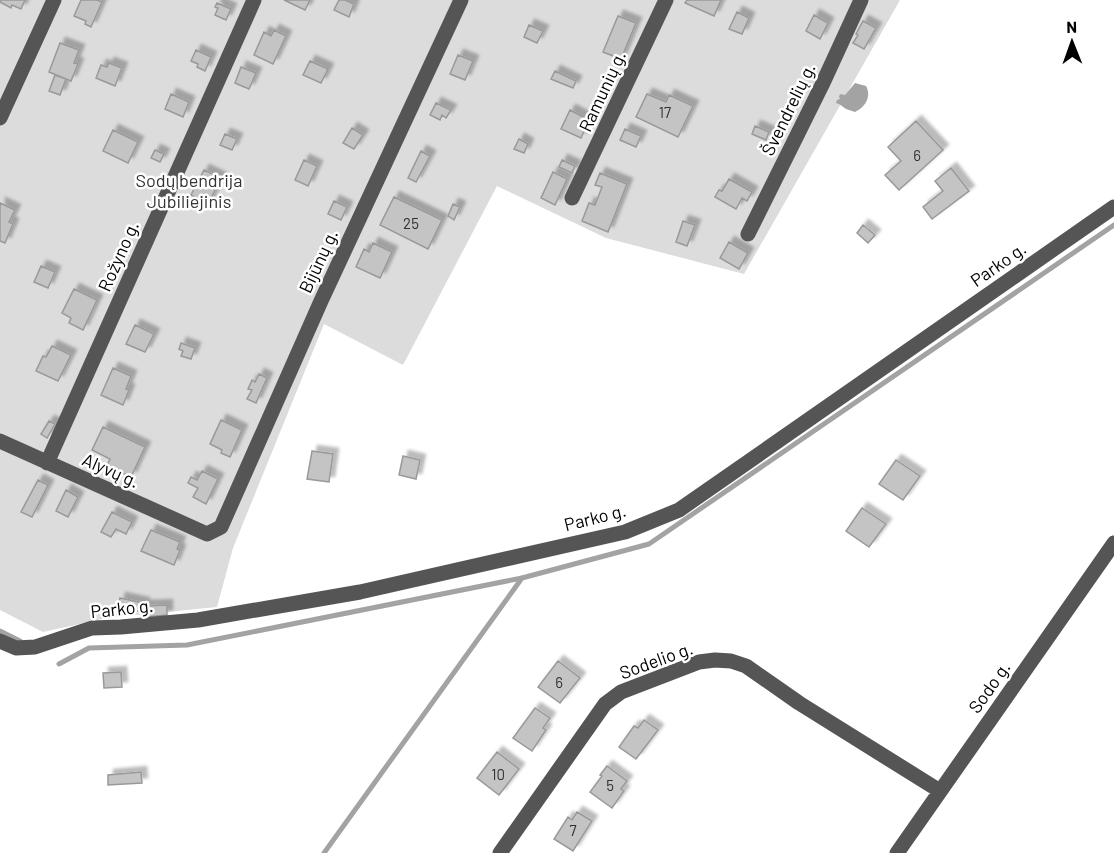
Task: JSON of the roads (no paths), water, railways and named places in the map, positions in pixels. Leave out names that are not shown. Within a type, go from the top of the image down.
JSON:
[{"type":"street","points":[[0,118],[54,0]]},
{"type":"street","name":"Rožyno g.","points":[[47,463],[254,0]]},
{"type":"street","name":"Bijūnų g.","points":[[207,534],[221,527],[321,301],[461,0]]},
{"type":"street","name":"Ramunių g.","points":[[572,198],[666,0]]},
{"type":"street","name":"Švendrelių g.","points":[[748,234],[822,85],[861,0]]},
{"type":"street","name":"Parko g.","points":[[0,640],[16,648],[35,647],[92,628],[198,620],[348,594],[625,532],[679,510],[1114,207]]},
{"type":"street","name":"Alyvų g.","points":[[0,441],[207,534]]},
{"type":"street","name":"Sodo g.","points":[[897,853],[1114,543]]},
{"type":"street","name":"Sodelio g.","points":[[500,853],[605,704],[621,692],[699,663],[715,660],[731,661],[746,666],[799,703],[940,791]]},
{"type":"waterway","points":[[59,664],[89,648],[187,645],[522,578],[649,544],[1114,225]]},
{"type":"waterway","points":[[324,853],[522,578]]},
{"type":"waterway","points":[[0,631],[20,641]]},
{"type":"park label","name":"Sodų bendrija Jubiliejinis","points":[[189,190]]}]
